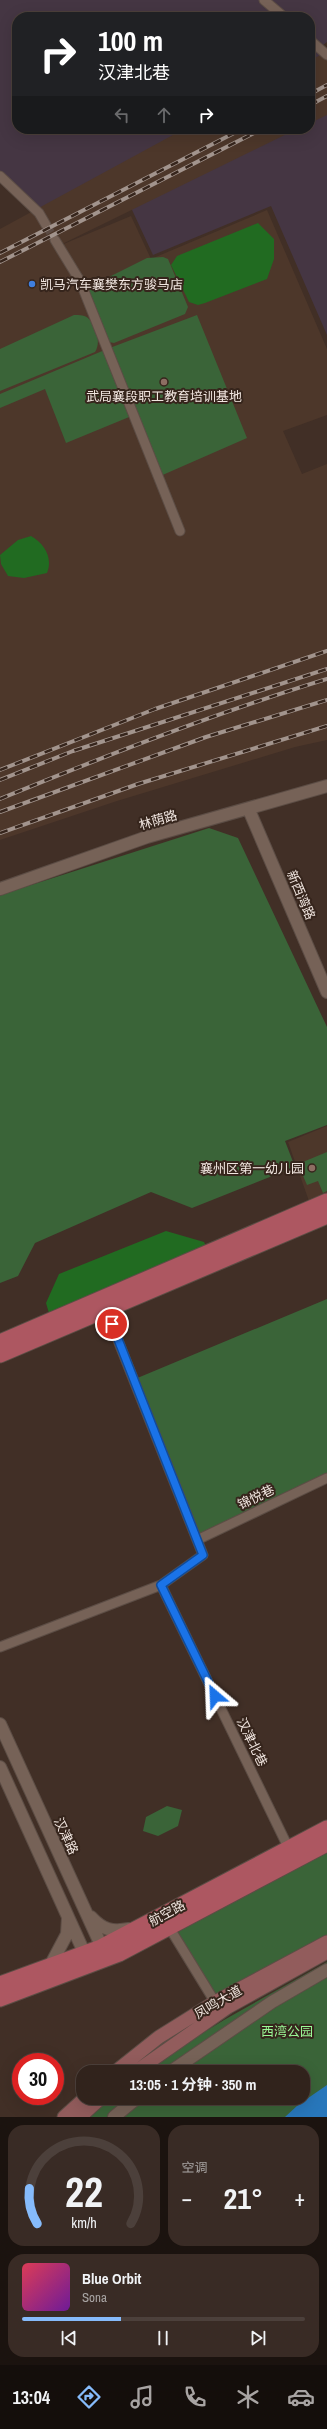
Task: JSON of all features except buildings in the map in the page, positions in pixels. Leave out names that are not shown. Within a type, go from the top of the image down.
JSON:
[{"type":"main road","points":[[0,1342],[327,1201]]},
{"type":"main road","points":[[0,1355],[327,1216]]},
{"type":"main road","name":"航空路","points":[[104,1953],[136,1928],[327,1828]]},
{"type":"main road","name":"航空路","points":[[0,1998],[87,1960],[169,1928],[327,1844]]},
{"type":"main road","name":"凤鸣大道","points":[[124,2065],[159,2036],[215,2002],[327,1942]]},
{"type":"main road","name":"凤鸣大道","points":[[145,2065],[228,2007],[327,1952]]},
{"type":"main road","name":"航空路","points":[[0,1984],[50,1966],[87,1960]]},
{"type":"main road","points":[[64,2117],[77,2105]]},
{"type":"main road","points":[[80,2117],[93,2105]]},
{"type":"street","points":[[264,0],[278,12]]},
{"type":"street","points":[[315,44],[327,55]]},
{"type":"street","points":[[0,176],[39,213],[46,225]]},
{"type":"street","points":[[55,240],[80,281],[180,531]]},
{"type":"street","name":"林荫路","points":[[0,889],[147,837],[249,810],[327,786]]},
{"type":"street","name":"新西湾路","points":[[249,810],[327,992]]},
{"type":"street","points":[[0,1647],[161,1585],[203,1555],[106,1310]]},
{"type":"street","name":"锦悦巷","points":[[197,1540],[327,1478]]},
{"type":"street","name":"汉津北巷","points":[[161,1585],[289,1849]]},
{"type":"street","name":"汉津路","points":[[0,1724],[104,1953]]},
{"type":"street","points":[[0,1767],[87,1960]]},
{"type":"street","points":[[86,1912],[100,1927],[114,1932],[136,1928]]},
{"type":"street","points":[[50,1966],[66,1934],[68,1916]]},
{"type":"street","points":[[169,1928],[215,2002]]},
{"type":"street","points":[[180,2065],[272,2002],[327,1970]]},
{"type":"street","points":[[114,2117],[129,2105]]},
{"type":"shaded area","points":[[0,0],[327,0],[327,42],[319,48],[327,55],[327,335],[271,206],[153,255],[120,184],[47,219],[0,175]]},
{"type":"shaded area","points":[[327,51],[327,115],[315,121],[315,58]]},
{"type":"shaded area","points":[[175,134],[287,134],[54,248],[131,216],[151,259],[267,210],[327,349],[327,415],[283,431],[302,474],[327,464],[327,740],[295,747],[117,801],[0,840],[0,229]]},
{"type":"shaded area","name":"襄州区第一幼儿园","points":[[327,1126],[327,1194],[309,1201],[288,1142]]},
{"type":"green space","points":[[258,223],[274,239],[274,259],[267,279],[205,303],[198,305],[189,302],[171,265],[177,256]]},
{"type":"green space","points":[[163,257],[168,259],[188,307],[185,314],[114,343],[109,342],[88,291],[91,286],[147,258]]},
{"type":"green space","points":[[74,315],[86,317],[92,322],[98,340],[95,352],[0,391],[0,349]]},
{"type":"green space","points":[[197,315],[247,438],[158,477],[134,415],[66,443],[45,389],[0,408],[0,394],[107,349]]},
{"type":"green space","points":[[31,536],[44,547],[49,562],[47,573],[24,578],[8,576],[1,564],[0,555],[18,540]]},
{"type":"green space","points":[[209,828],[238,838],[327,1027],[327,1125],[285,1141],[295,1167],[192,1208],[151,1192],[35,1243],[18,1276],[0,1283],[0,895]]},
{"type":"green space","points":[[327,1152],[327,1191],[323,1193],[318,1181],[307,1185],[298,1164]]},
{"type":"green space","points":[[166,1231],[204,1242],[209,1252],[51,1320],[46,1303],[59,1274]]},
{"type":"green space","points":[[327,1299],[327,1476],[199,1536],[135,1379]]},
{"type":"green space","points":[[167,1806],[182,1810],[178,1826],[158,1836],[143,1831],[146,1817]]},
{"type":"green space","points":[[327,1842],[327,1942],[215,2002],[169,1927]]},
{"type":"green space","name":"西湾公园","points":[[327,1962],[327,2117],[69,2117],[88,2105],[310,2105],[310,2065],[150,2065],[224,2020]]},
{"type":"water","points":[[327,2085],[327,2117],[285,2117],[298,2105],[310,2105],[310,2097]]},
{"type":"tunnel","points":[[46,225],[55,240]]},
{"type":"railway","points":[[315,91],[327,85]]},
{"type":"railway","points":[[315,102],[327,96]]},
{"type":"railway","points":[[0,253],[232,134]]},
{"type":"railway","points":[[0,262],[252,134]]},
{"type":"railway","points":[[0,770],[155,709],[327,651]]},
{"type":"railway","points":[[0,780],[73,751],[327,669]]},
{"type":"railway","points":[[0,799],[162,735],[327,679]]},
{"type":"railway","points":[[0,812],[206,737],[327,700]]},
{"type":"railway","points":[[0,833],[138,784],[327,726]]},
{"type":"place","name":"凯马汽车襄樊东方骏马店","points":[[32,284]]},
{"type":"place","name":"武局襄段职工教育培训基地","points":[[164,382]]},
{"type":"place","name":"襄州区第一幼儿园","points":[[312,1168]]},
{"type":"route","points":[[112,1324],[203,1555],[161,1585],[215,1696]]}]
